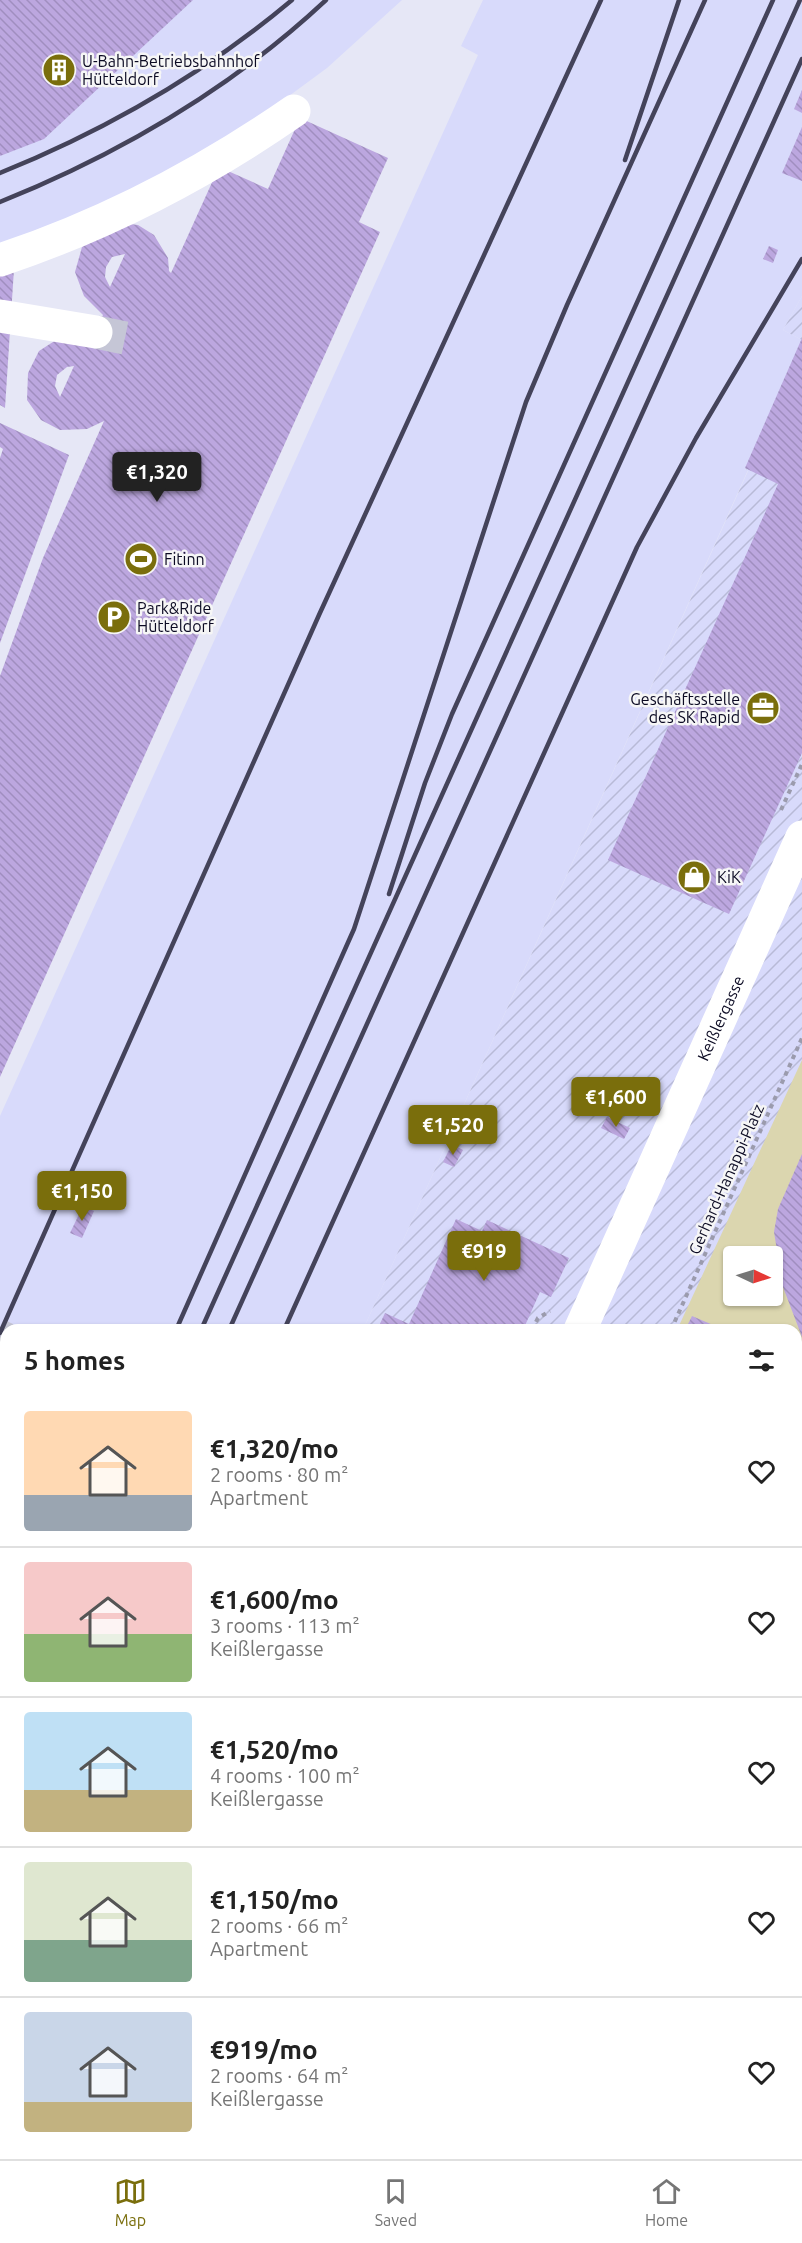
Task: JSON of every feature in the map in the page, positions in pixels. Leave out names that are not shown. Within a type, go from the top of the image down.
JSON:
[{"type":"street","points":[[0,260],[86,230],[210,164],[294,111]]},
{"type":"street","points":[[0,316],[96,332]]},
{"type":"street","name":"Keißlergasse","points":[[583,1324],[802,837]]},
{"type":"path","name":"Gerhard-Hanappi-Platz","points":[[674,1324],[802,1038]]},
{"type":"shaded area","points":[[0,0],[402,0],[327,68],[259,118],[132,193],[0,244]]},
{"type":"shaded area","points":[[483,0],[802,0],[802,296],[783,330],[802,340],[745,469],[748,470],[366,1324],[0,1324],[0,1116],[478,55],[461,46]]},
{"type":"shaded area","points":[[802,296],[802,340],[783,330]]},
{"type":"shaded area","points":[[802,340],[802,1324],[366,1324],[748,471],[745,468]]},
{"type":"green space","points":[[802,1060],[802,1324],[680,1324]]},
{"type":"building","name":"U-Bahn-Betriebsbahnhof Hütteldorf","points":[[0,0],[193,0],[44,139],[0,156]]},
{"type":"building","points":[[802,90],[802,113],[794,109]]},
{"type":"building","name":"Park&Ride Hütteldorf","points":[[300,118],[388,158],[359,222],[380,232],[0,1077],[0,676],[43,558],[104,421],[87,429],[60,430],[41,420],[27,400],[28,373],[39,351],[56,340],[91,341],[103,315],[84,296],[75,272],[82,247],[105,228],[122,223],[138,225],[154,235],[168,258],[171,273],[219,167],[268,189]],"holes":[[[125,254],[110,287],[105,277],[106,267],[112,257]],[[74,366],[60,397],[55,386],[57,375],[67,367]]]},
{"type":"building","points":[[802,127],[802,181],[782,173]]},
{"type":"building","points":[[769,246],[778,250],[773,263],[763,259]]},
{"type":"building","points":[[14,269],[5,408],[0,405],[0,273]]},
{"type":"building","points":[[802,338],[802,753],[729,914],[608,860],[778,484],[745,468]]},
{"type":"building","points":[[0,423],[69,455],[0,643],[0,458],[3,449],[0,447]]},
{"type":"building","points":[[607,1117],[630,1128],[624,1139],[601,1128]]},
{"type":"building","points":[[452,1144],[463,1150],[454,1167],[443,1162]]},
{"type":"building","points":[[802,1154],[802,1324],[797,1324],[783,1287],[783,1246],[776,1246],[774,1232],[778,1209]]},
{"type":"building","points":[[83,1206],[94,1211],[82,1238],[70,1233]]},
{"type":"building","points":[[456,1219],[482,1231],[487,1220],[569,1258],[551,1297],[540,1292],[526,1324],[409,1324]]},
{"type":"building","points":[[385,1313],[409,1324],[380,1324]]},
{"type":"building","points":[[692,1316],[711,1324],[688,1324]]},
{"type":"tunnel","points":[[96,332],[125,338]]},
{"type":"railway","points":[[0,173],[78,138],[153,98],[224,52],[292,0]]},
{"type":"railway","points":[[0,202],[88,163],[172,116],[252,62],[326,0]]},
{"type":"railway","points":[[4,1324],[319,615],[601,0]]},
{"type":"railway","points":[[625,160],[679,0]]},
{"type":"railway","points":[[179,1324],[354,929],[526,402],[567,305],[705,0]]},
{"type":"railway","points":[[389,894],[425,783],[452,714],[773,0]]},
{"type":"railway","points":[[204,1324],[800,0]]},
{"type":"railway","points":[[232,1324],[802,59]]},
{"type":"railway","points":[[287,1324],[637,547],[696,438],[802,259]]},
{"type":"place","name":"U-Bahn-Betriebsbahnhof Hütteldorf","points":[[59,70]]},
{"type":"place","name":"Fitinn","points":[[141,559]]},
{"type":"place","name":"Park&Ride Hütteldorf","points":[[114,617]]},
{"type":"place","name":"Geschäftsstelle des SK Rapid","points":[[763,708]]},
{"type":"place","name":"KiK","points":[[694,877]]}]
